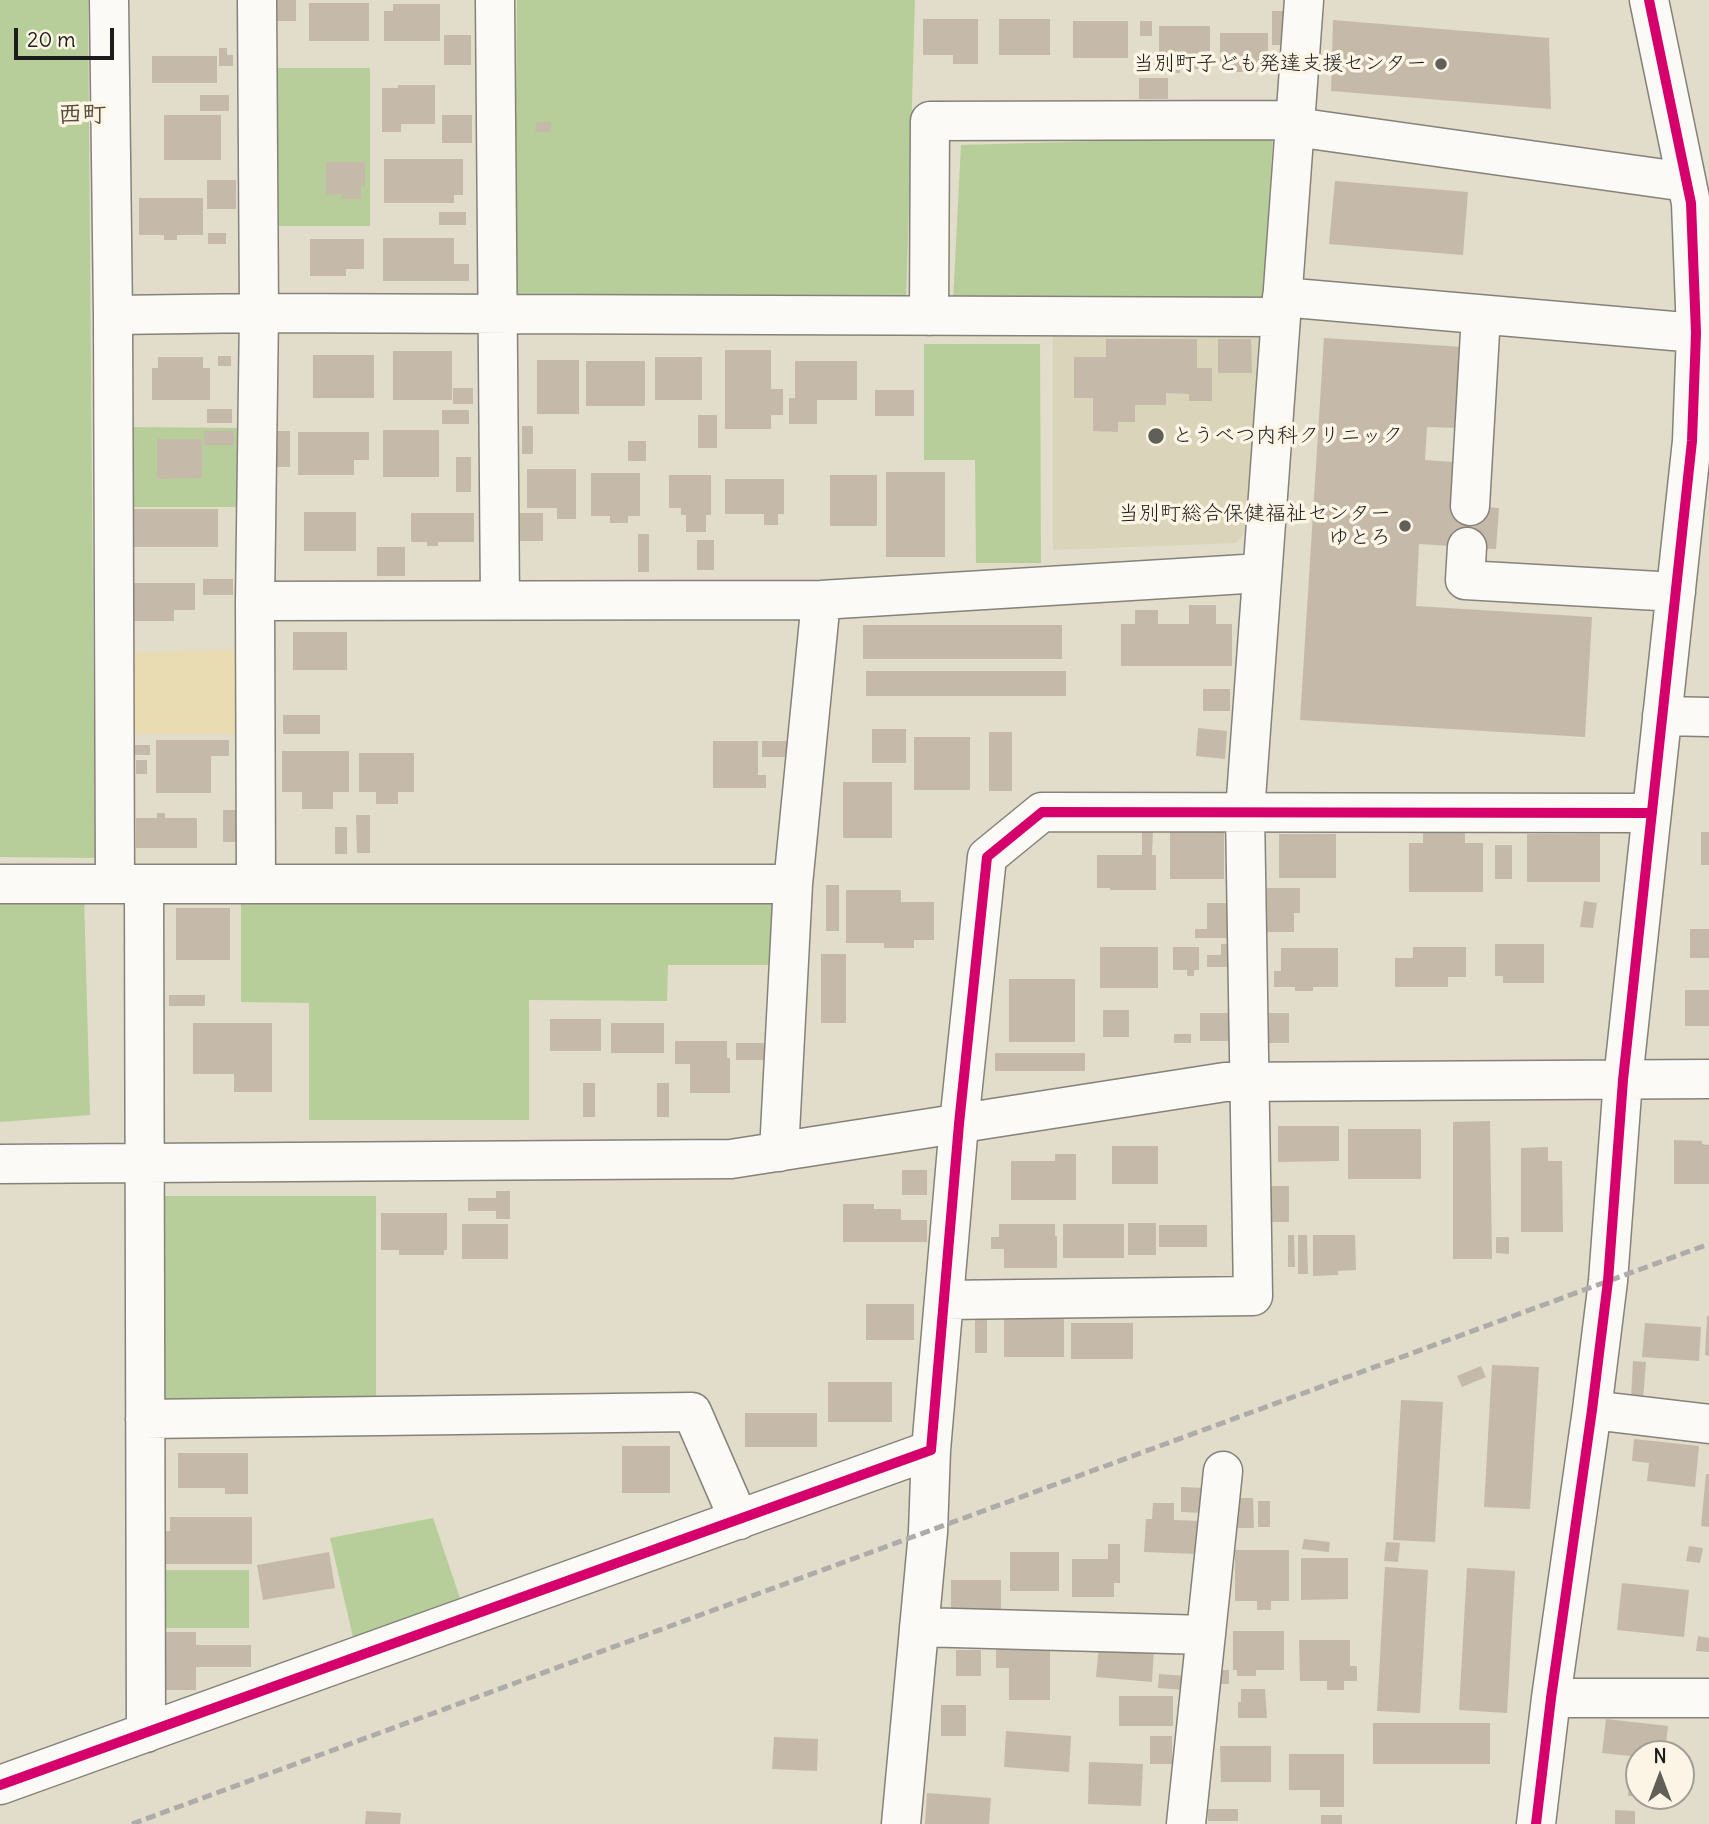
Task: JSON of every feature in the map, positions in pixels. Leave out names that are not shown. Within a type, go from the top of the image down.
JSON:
[{"type":"street","points":[[109,0],[113,314],[129,884],[145,1163],[146,1733]]},
{"type":"street","points":[[256,884],[255,601],[259,313],[257,0]]},
{"type":"street","points":[[495,0],[500,600]]},
{"type":"street","points":[[944,1300],[1253,1296],[1245,812],[1304,0]]},
{"type":"street","points":[[1536,1824],[1608,1281],[1623,1080],[1692,441],[1696,333],[1691,203],[1693,174],[1649,0]]},
{"type":"street","points":[[929,316],[930,121],[1295,123],[1693,174]]},
{"type":"street","points":[[113,314],[929,316],[1281,307],[1481,314],[1696,333]]},
{"type":"street","points":[[1469,506],[1481,314]]},
{"type":"street","points":[[1467,547],[1465,580],[1676,593]]},
{"type":"street","points":[[255,601],[821,600],[1261,573]]},
{"type":"street","points":[[779,1152],[793,884],[821,600]]},
{"type":"street","points":[[1662,716],[1709,718]]},
{"type":"street","points":[[901,1824],[928,1532],[931,1450],[959,1124],[987,857],[1042,812],[1652,813]]},
{"type":"street","points":[[0,884],[793,884]]},
{"type":"street","points":[[0,1164],[731,1159],[1225,1082],[1709,1079]]},
{"type":"street","points":[[1592,1410],[1709,1424]]},
{"type":"street","points":[[145,1419],[692,1412],[739,1520]]},
{"type":"street","points":[[0,1785],[931,1450]]},
{"type":"street","points":[[1186,1824],[1223,1471]]},
{"type":"street","points":[[919,1627],[1206,1635]]},
{"type":"street","points":[[1551,1698],[1709,1698]]},
{"type":"shaded area","name":"とうべつ内科クリニック","points":[[1053,329],[1253,329],[1267,348],[1251,525],[1236,543],[1053,550]]},
{"type":"green space","points":[[0,0],[88,0],[95,858],[0,857]]},
{"type":"green space","points":[[517,0],[915,0],[906,304],[514,300]]},
{"type":"green space","points":[[278,68],[370,68],[370,226],[278,226]]},
{"type":"green space","points":[[1273,136],[1263,302],[953,301],[961,145]]},
{"type":"green space","points":[[924,344],[1040,344],[1041,563],[976,563],[975,460],[924,460]]},
{"type":"green space","points":[[124,427],[238,428],[238,507],[124,507]]},
{"type":"green space","points":[[241,892],[776,894],[776,965],[668,965],[667,1001],[529,1000],[529,1120],[309,1120],[309,1003],[241,1002]]},
{"type":"green space","points":[[0,895],[84,895],[90,1115],[0,1122]]},
{"type":"green space","points":[[163,1196],[376,1196],[376,1402],[164,1403]]},
{"type":"green space","points":[[433,1518],[460,1598],[353,1637],[330,1538]]},
{"type":"green space","points":[[163,1570],[249,1570],[249,1628],[163,1628]]},
{"type":"sand","points":[[239,649],[240,734],[129,734],[129,653]]},
{"type":"building","points":[[275,0],[296,0],[296,21],[275,21]]},
{"type":"building","points":[[309,3],[369,3],[369,41],[309,41]]},
{"type":"building","points":[[393,4],[440,4],[440,41],[384,41],[384,11],[393,11]]},
{"type":"building","points":[[1272,11],[1286,11],[1286,45],[1272,45]]},
{"type":"building","points":[[923,19],[978,19],[978,64],[953,64],[953,55],[923,55]]},
{"type":"building","points":[[999,19],[1050,19],[1050,55],[999,55]]},
{"type":"building","name":"当別町子ども発達支援センター","points":[[1333,20],[1549,38],[1551,109],[1331,91]]},
{"type":"building","points":[[1073,21],[1128,21],[1128,58],[1073,58]]},
{"type":"building","points":[[1140,21],[1152,21],[1152,36],[1140,36]]},
{"type":"building","points":[[1159,26],[1210,26],[1210,69],[1180,69],[1180,73],[1159,73]]},
{"type":"building","points":[[1220,33],[1268,33],[1268,72],[1220,72]]},
{"type":"building","points":[[444,35],[471,35],[471,65],[444,65]]},
{"type":"building","points":[[219,48],[227,48],[227,55],[233,55],[233,66],[219,66]]},
{"type":"building","points":[[152,56],[217,56],[217,83],[152,83]]},
{"type":"building","points":[[1139,78],[1168,78],[1168,99],[1139,99]]},
{"type":"building","points":[[398,85],[435,85],[435,124],[401,124],[401,132],[382,132],[382,88],[398,88]]},
{"type":"building","points":[[200,95],[229,95],[229,111],[200,111]]},
{"type":"building","points":[[164,115],[221,115],[221,160],[164,160]]},
{"type":"building","points":[[442,115],[472,115],[472,143],[442,143]]},
{"type":"building","points":[[536,122],[551,122],[551,132],[535,132]]},
{"type":"building","points":[[384,159],[463,159],[463,195],[454,195],[454,203],[384,203]]},
{"type":"building","points":[[326,162],[365,162],[365,186],[361,186],[361,199],[342,199],[342,194],[326,195]]},
{"type":"building","points":[[207,180],[236,180],[236,209],[207,209]]},
{"type":"building","points":[[1335,181],[1468,192],[1463,255],[1329,244]]},
{"type":"building","points":[[139,198],[203,198],[203,235],[177,235],[177,240],[164,240],[164,235],[139,235]]},
{"type":"building","points":[[439,212],[466,212],[466,225],[439,225]]},
{"type":"building","points":[[208,233],[226,233],[226,244],[208,244]]},
{"type":"building","points":[[383,238],[454,238],[454,264],[469,264],[469,281],[383,281]]},
{"type":"building","points":[[310,239],[364,239],[364,269],[346,269],[346,276],[310,276]]},
{"type":"building","name":"当別町総合保健福祉センター ゆとろ","points":[[1324,338],[1464,347],[1459,428],[1427,427],[1425,460],[1454,462],[1452,505],[1499,508],[1496,549],[1419,544],[1416,606],[1592,617],[1585,737],[1300,720]]},
{"type":"building","points":[[1106,339],[1197,339],[1197,368],[1212,368],[1212,401],[1189,401],[1189,394],[1166,393],[1166,405],[1135,405],[1135,422],[1118,422],[1118,432],[1093,431],[1093,398],[1074,398],[1074,357],[1106,357]]},
{"type":"building","points":[[1218,339],[1251,339],[1252,373],[1218,373]]},
{"type":"building","points":[[725,350],[771,350],[771,389],[783,389],[783,415],[771,415],[771,429],[725,429]]},
{"type":"building","points":[[393,351],[452,351],[452,400],[393,400]]},
{"type":"building","points":[[313,355],[374,355],[374,398],[313,398]]},
{"type":"building","points":[[218,356],[231,356],[231,366],[218,366]]},
{"type":"building","points":[[158,357],[203,357],[203,368],[210,368],[210,400],[152,400],[152,368],[158,368]]},
{"type":"building","points":[[655,357],[702,357],[702,400],[655,400]]},
{"type":"building","points":[[537,360],[579,360],[579,414],[537,414]]},
{"type":"building","points":[[586,361],[645,361],[645,406],[586,406]]},
{"type":"building","points":[[795,361],[857,361],[857,400],[817,400],[817,424],[789,424],[789,398],[795,398]]},
{"type":"building","points":[[453,388],[473,388],[473,404],[453,404]]},
{"type":"building","points":[[875,390],[914,390],[914,416],[875,416]]},
{"type":"building","points":[[207,409],[232,409],[232,423],[207,423]]},
{"type":"building","points":[[442,410],[469,410],[469,424],[442,424]]},
{"type":"building","points":[[698,415],[717,415],[717,448],[698,448]]},
{"type":"building","points":[[522,426],[533,426],[533,454],[522,454]]},
{"type":"building","points":[[383,430],[439,430],[439,477],[383,477]]},
{"type":"building","points":[[204,431],[234,431],[234,445],[204,445]]},
{"type":"building","points":[[276,431],[290,431],[290,467],[276,467]]},
{"type":"building","points":[[298,432],[369,432],[369,460],[354,460],[354,475],[298,475]]},
{"type":"building","points":[[157,439],[202,439],[202,478],[157,479]]},
{"type":"building","points":[[628,441],[646,441],[646,461],[628,461]]},
{"type":"building","points":[[456,457],[471,457],[471,492],[456,492]]},
{"type":"building","points":[[527,469],[576,469],[576,519],[557,519],[557,508],[527,508]]},
{"type":"building","points":[[886,472],[945,472],[945,557],[886,557]]},
{"type":"building","points":[[591,473],[640,473],[640,516],[628,516],[628,523],[610,523],[610,516],[591,516]]},
{"type":"building","points":[[669,475],[711,475],[711,515],[706,515],[706,532],[686,532],[686,515],[681,515],[681,508],[669,508]]},
{"type":"building","points":[[830,475],[877,475],[877,526],[830,526]]},
{"type":"building","points":[[725,479],[784,479],[784,514],[778,514],[778,525],[764,525],[764,514],[725,514]]},
{"type":"building","points":[[134,509],[218,509],[218,547],[134,547]]},
{"type":"building","points":[[304,512],[356,512],[356,551],[304,551]]},
{"type":"building","points":[[411,513],[474,513],[474,542],[438,542],[438,546],[427,546],[427,542],[411,542]]},
{"type":"building","points":[[519,513],[543,513],[543,541],[519,541]]},
{"type":"building","points":[[638,534],[649,534],[649,572],[638,572]]},
{"type":"building","points":[[697,540],[714,540],[714,570],[697,570]]},
{"type":"building","points":[[377,547],[405,547],[405,576],[377,576]]},
{"type":"building","points":[[203,579],[233,579],[233,595],[203,595]]},
{"type":"building","points":[[133,583],[195,583],[195,610],[174,610],[174,621],[133,621]]},
{"type":"building","points":[[1189,605],[1216,605],[1216,624],[1232,624],[1232,666],[1121,666],[1121,624],[1135,624],[1135,610],[1158,610],[1158,624],[1189,624]]},
{"type":"building","points":[[863,625],[1062,625],[1062,659],[863,659]]},
{"type":"building","points":[[293,632],[347,632],[347,670],[293,670]]},
{"type":"building","points":[[866,671],[1066,671],[1066,696],[866,696]]},
{"type":"building","points":[[1203,689],[1230,689],[1230,711],[1203,711]]},
{"type":"building","points":[[283,715],[320,715],[320,734],[283,734]]},
{"type":"building","points":[[1198,728],[1227,731],[1225,759],[1196,756]]},
{"type":"building","points":[[872,729],[906,729],[906,763],[872,763]]},
{"type":"building","points":[[989,732],[1012,732],[1012,791],[989,791]]},
{"type":"building","points":[[914,737],[970,737],[970,790],[914,790]]},
{"type":"building","points":[[156,740],[229,740],[229,756],[211,756],[211,793],[156,793]]},
{"type":"building","points":[[713,741],[758,741],[758,775],[766,775],[766,788],[713,788]]},
{"type":"building","points":[[762,741],[788,741],[789,757],[762,757]]},
{"type":"building","points":[[130,745],[150,745],[150,755],[130,755]]},
{"type":"building","points":[[282,751],[349,751],[349,792],[333,792],[333,809],[302,809],[302,792],[282,792]]},
{"type":"building","points":[[359,753],[414,753],[414,792],[398,792],[398,804],[376,804],[376,792],[359,792]]},
{"type":"building","points":[[136,760],[147,760],[147,774],[136,774]]},
{"type":"building","points":[[843,782],[892,782],[892,838],[843,838]]},
{"type":"building","points":[[223,810],[236,810],[236,842],[223,842]]},
{"type":"building","points":[[157,813],[165,813],[165,818],[197,818],[197,848],[136,848],[136,818],[157,818]]},
{"type":"building","points":[[356,815],[370,815],[370,853],[357,853]]},
{"type":"building","points":[[335,827],[347,827],[347,854],[335,854]]},
{"type":"building","points":[[1142,831],[1153,831],[1152,855],[1156,855],[1156,890],[1097,888],[1097,855],[1142,855]]},
{"type":"building","points":[[1170,832],[1224,832],[1224,879],[1170,879]]},
{"type":"building","points":[[1423,832],[1465,832],[1465,843],[1483,843],[1483,892],[1409,892],[1409,843],[1423,843]]},
{"type":"building","points":[[1701,832],[1709,832],[1709,865],[1701,865]]},
{"type":"building","points":[[1279,834],[1336,834],[1336,878],[1279,878]]},
{"type":"building","points":[[1527,834],[1600,834],[1600,882],[1527,882]]},
{"type":"building","points":[[1495,845],[1512,845],[1512,879],[1495,879]]},
{"type":"building","points":[[826,885],[839,885],[839,931],[826,931]]},
{"type":"building","points":[[1267,888],[1300,888],[1300,913],[1294,913],[1294,932],[1267,932]]},
{"type":"building","points":[[846,890],[901,890],[901,902],[934,902],[934,940],[914,940],[914,948],[884,948],[884,943],[846,943]]},
{"type":"building","points":[[1584,901],[1597,903],[1593,928],[1580,927]]},
{"type":"building","points":[[1207,903],[1235,903],[1235,938],[1195,938],[1195,929],[1207,929]]},
{"type":"building","points":[[176,908],[230,908],[230,960],[176,960]]},
{"type":"building","points":[[1690,929],[1709,929],[1709,958],[1690,958]]},
{"type":"building","points":[[1221,944],[1231,944],[1236,967],[1207,967],[1207,955],[1221,955]]},
{"type":"building","points":[[1495,944],[1544,944],[1544,983],[1503,983],[1503,976],[1495,976]]},
{"type":"building","points":[[1100,947],[1158,947],[1158,988],[1100,988]]},
{"type":"building","points":[[1173,947],[1199,947],[1199,970],[1194,970],[1194,976],[1187,976],[1187,970],[1173,970]]},
{"type":"building","points":[[1413,947],[1466,947],[1466,977],[1448,977],[1448,987],[1395,987],[1395,958],[1413,958]]},
{"type":"building","points":[[1281,948],[1338,948],[1338,987],[1313,987],[1313,991],[1295,991],[1295,987],[1274,987],[1274,971],[1281,971]]},
{"type":"building","points":[[821,954],[846,954],[846,1023],[821,1023]]},
{"type":"building","points":[[1009,979],[1075,979],[1075,1042],[1009,1042]]},
{"type":"building","points":[[1685,990],[1709,990],[1709,1026],[1685,1026]]},
{"type":"building","points":[[169,995],[205,995],[205,1006],[169,1006]]},
{"type":"building","points":[[1103,1010],[1129,1010],[1129,1037],[1103,1037]]},
{"type":"building","points":[[1200,1013],[1229,1013],[1229,1041],[1200,1041]]},
{"type":"building","points":[[1269,1013],[1289,1013],[1289,1043],[1269,1043]]},
{"type":"building","points":[[550,1019],[601,1019],[601,1051],[550,1051]]},
{"type":"building","points":[[193,1023],[272,1023],[272,1092],[234,1092],[234,1074],[193,1074]]},
{"type":"building","points":[[611,1023],[664,1023],[664,1053],[611,1053]]},
{"type":"building","points":[[1174,1034],[1191,1034],[1191,1043],[1174,1043]]},
{"type":"building","points":[[675,1041],[727,1041],[730,1093],[690,1093],[690,1064],[675,1064]]},
{"type":"building","points":[[736,1043],[769,1043],[769,1060],[736,1060]]},
{"type":"building","points":[[995,1053],[1085,1053],[1085,1071],[995,1071]]},
{"type":"building","points":[[583,1083],[595,1083],[595,1117],[583,1117]]},
{"type":"building","points":[[657,1083],[669,1083],[669,1117],[657,1117]]},
{"type":"building","points":[[1490,1121],[1492,1259],[1453,1259],[1453,1122]]},
{"type":"building","points":[[1278,1126],[1339,1126],[1339,1161],[1278,1162]]},
{"type":"building","points":[[1348,1129],[1421,1129],[1421,1179],[1348,1179]]},
{"type":"building","points":[[1674,1140],[1702,1141],[1702,1144],[1709,1145],[1709,1184],[1674,1184]]},
{"type":"building","points":[[1112,1146],[1158,1146],[1158,1184],[1112,1184]]},
{"type":"building","points":[[1548,1147],[1548,1161],[1562,1161],[1563,1232],[1521,1232],[1521,1148]]},
{"type":"building","points":[[1055,1154],[1076,1154],[1076,1200],[1011,1200],[1011,1161],[1055,1161]]},
{"type":"building","points":[[902,1170],[927,1170],[927,1195],[902,1195]]},
{"type":"building","points":[[1269,1186],[1289,1186],[1289,1222],[1270,1222]]},
{"type":"building","points":[[496,1191],[510,1191],[510,1219],[496,1219],[496,1211],[468,1211],[468,1198],[496,1198]]},
{"type":"building","points":[[843,1204],[874,1204],[874,1209],[901,1209],[901,1220],[927,1220],[927,1242],[843,1242]]},
{"type":"building","points":[[381,1213],[447,1213],[447,1250],[444,1250],[444,1255],[399,1255],[399,1250],[381,1250]]},
{"type":"building","points":[[1128,1223],[1156,1223],[1156,1255],[1128,1255]]},
{"type":"building","points":[[462,1224],[508,1224],[508,1259],[462,1259]]},
{"type":"building","points":[[999,1224],[1055,1224],[1057,1268],[1004,1268],[1004,1249],[991,1249],[991,1237],[999,1237]]},
{"type":"building","points":[[1063,1224],[1124,1224],[1124,1258],[1063,1258]]},
{"type":"building","points":[[1159,1225],[1207,1225],[1207,1247],[1159,1247]]},
{"type":"building","points":[[1288,1235],[1294,1235],[1295,1267],[1288,1267]]},
{"type":"building","points":[[1298,1235],[1307,1235],[1308,1274],[1298,1274]]},
{"type":"building","points":[[1313,1235],[1355,1235],[1356,1270],[1338,1271],[1338,1275],[1313,1276]]},
{"type":"building","points":[[1496,1237],[1509,1237],[1509,1254],[1496,1253]]},
{"type":"building","points":[[866,1304],[914,1304],[914,1340],[866,1340]]},
{"type":"building","points":[[975,1316],[987,1316],[987,1353],[975,1353]]},
{"type":"building","points":[[1709,1316],[1709,1356],[1705,1355]]},
{"type":"building","points":[[1004,1318],[1064,1318],[1064,1357],[1004,1357]]},
{"type":"building","points":[[1071,1323],[1133,1323],[1133,1359],[1071,1359]]},
{"type":"building","points":[[1645,1323],[1701,1327],[1699,1361],[1642,1357]]},
{"type":"building","points":[[1633,1361],[1646,1362],[1643,1400],[1631,1399]]},
{"type":"building","points":[[1492,1365],[1539,1367],[1530,1509],[1484,1507]]},
{"type":"building","points":[[1481,1366],[1486,1377],[1462,1387],[1457,1376]]},
{"type":"building","points":[[828,1382],[892,1382],[892,1422],[828,1422]]},
{"type":"building","points":[[1401,1400],[1443,1402],[1435,1542],[1393,1540]]},
{"type":"building","points":[[745,1413],[817,1413],[817,1447],[745,1447]]},
{"type":"building","points":[[1634,1439],[1699,1446],[1695,1487],[1647,1481],[1649,1463],[1632,1461]]},
{"type":"building","points":[[622,1446],[670,1446],[670,1493],[622,1493]]},
{"type":"building","points":[[178,1453],[248,1453],[248,1494],[225,1494],[225,1488],[178,1488]]},
{"type":"building","points":[[1706,1474],[1709,1474],[1709,1527],[1701,1526]]},
{"type":"building","points":[[1181,1487],[1205,1488],[1204,1513],[1181,1512]]},
{"type":"building","points":[[1237,1498],[1253,1498],[1254,1528],[1237,1528]]},
{"type":"building","points":[[1258,1501],[1270,1501],[1270,1527],[1258,1527]]},
{"type":"building","points":[[1153,1503],[1174,1503],[1174,1520],[1199,1521],[1198,1554],[1144,1552],[1146,1519],[1152,1519]]},
{"type":"building","points":[[170,1517],[252,1517],[252,1564],[159,1564],[159,1531],[170,1531]]},
{"type":"building","points":[[1304,1539],[1330,1542],[1329,1552],[1302,1549]]},
{"type":"building","points":[[1386,1542],[1400,1543],[1398,1562],[1384,1561]]},
{"type":"building","points":[[1108,1544],[1120,1544],[1120,1583],[1114,1583],[1114,1597],[1072,1597],[1072,1559],[1108,1559]]},
{"type":"building","points":[[1689,1546],[1703,1548],[1700,1563],[1686,1561]]},
{"type":"building","points":[[1235,1550],[1289,1550],[1289,1601],[1271,1601],[1271,1610],[1257,1610],[1257,1601],[1235,1601]]},
{"type":"building","points":[[329,1552],[335,1588],[263,1600],[257,1565]]},
{"type":"building","points":[[1010,1552],[1059,1552],[1059,1591],[1010,1591]]},
{"type":"building","points":[[1301,1558],[1348,1558],[1348,1599],[1301,1600]]},
{"type":"building","points":[[1385,1567],[1428,1570],[1420,1713],[1377,1711]]},
{"type":"building","points":[[1467,1568],[1515,1571],[1507,1713],[1459,1710]]},
{"type":"building","points":[[951,1580],[1001,1580],[1001,1609],[951,1609]]},
{"type":"building","points":[[1622,1583],[1689,1590],[1684,1637],[1617,1630]]},
{"type":"building","points":[[1233,1631],[1284,1631],[1284,1670],[1256,1670],[1256,1676],[1237,1676],[1237,1670],[1233,1670]]},
{"type":"building","points":[[161,1632],[196,1632],[196,1645],[251,1645],[251,1667],[196,1667],[196,1690],[161,1690]]},
{"type":"building","points":[[1698,1636],[1709,1638],[1709,1652],[1696,1651]]},
{"type":"building","points":[[1299,1640],[1350,1640],[1350,1666],[1357,1666],[1357,1681],[1344,1681],[1344,1690],[1327,1690],[1327,1681],[1300,1681]]},
{"type":"building","points":[[1099,1645],[1154,1649],[1152,1682],[1096,1677]]},
{"type":"building","points":[[996,1648],[1050,1648],[1050,1700],[1009,1700],[1009,1668],[996,1668]]},
{"type":"building","points":[[956,1650],[981,1650],[981,1676],[956,1676]]},
{"type":"building","points":[[1219,1670],[1229,1670],[1229,1684],[1219,1684]]},
{"type":"building","points":[[1159,1674],[1187,1676],[1186,1690],[1158,1688]]},
{"type":"building","points":[[1241,1689],[1265,1689],[1267,1718],[1238,1718]]},
{"type":"building","points":[[1119,1696],[1173,1696],[1173,1726],[1119,1726]]},
{"type":"building","points":[[941,1705],[966,1705],[966,1736],[941,1736]]},
{"type":"building","points":[[1606,1719],[1668,1726],[1666,1740],[1625,1740],[1625,1755],[1602,1753]]},
{"type":"building","points":[[1373,1723],[1490,1723],[1490,1764],[1373,1764]]},
{"type":"building","points":[[1006,1731],[1071,1736],[1069,1772],[1004,1767]]},
{"type":"building","points":[[1150,1736],[1172,1736],[1172,1764],[1150,1764]]},
{"type":"building","points":[[774,1737],[818,1739],[817,1771],[772,1769]]},
{"type":"building","points":[[1220,1746],[1271,1746],[1271,1782],[1221,1782]]},
{"type":"building","points":[[1289,1754],[1344,1754],[1344,1807],[1320,1807],[1320,1790],[1289,1790]]},
{"type":"building","points":[[1089,1762],[1143,1764],[1141,1806],[1088,1804]]},
{"type":"building","points":[[927,1793],[991,1798],[989,1824],[925,1824]]},
{"type":"building","points":[[1208,1809],[1238,1809],[1238,1821],[1208,1821]]},
{"type":"building","points":[[1615,1810],[1635,1811],[1635,1824],[1615,1824]]},
{"type":"building","points":[[366,1811],[401,1813],[400,1824],[365,1824]]},
{"type":"building","points":[[1321,1815],[1342,1815],[1342,1824],[1321,1824]]},
{"type":"railway","points":[[132,1824],[1709,1244]]},
{"type":"cycle path","points":[[1536,1824],[1608,1281],[1623,1080],[1692,441],[1696,333],[1691,203],[1649,0]]},
{"type":"cycle path","points":[[0,1785],[931,1450],[959,1124],[987,857],[1042,812],[1652,813]]},
{"type":"place","name":"当別町子ども発達支援センター","points":[[1441,64]]},
{"type":"place","name":"とうべつ内科クリニック","points":[[1156,436]]},
{"type":"place","name":"当別町総合保健福祉センター ゆとろ","points":[[1405,526]]},
{"type":"district","name":"西町","points":[[82,115]]}]
